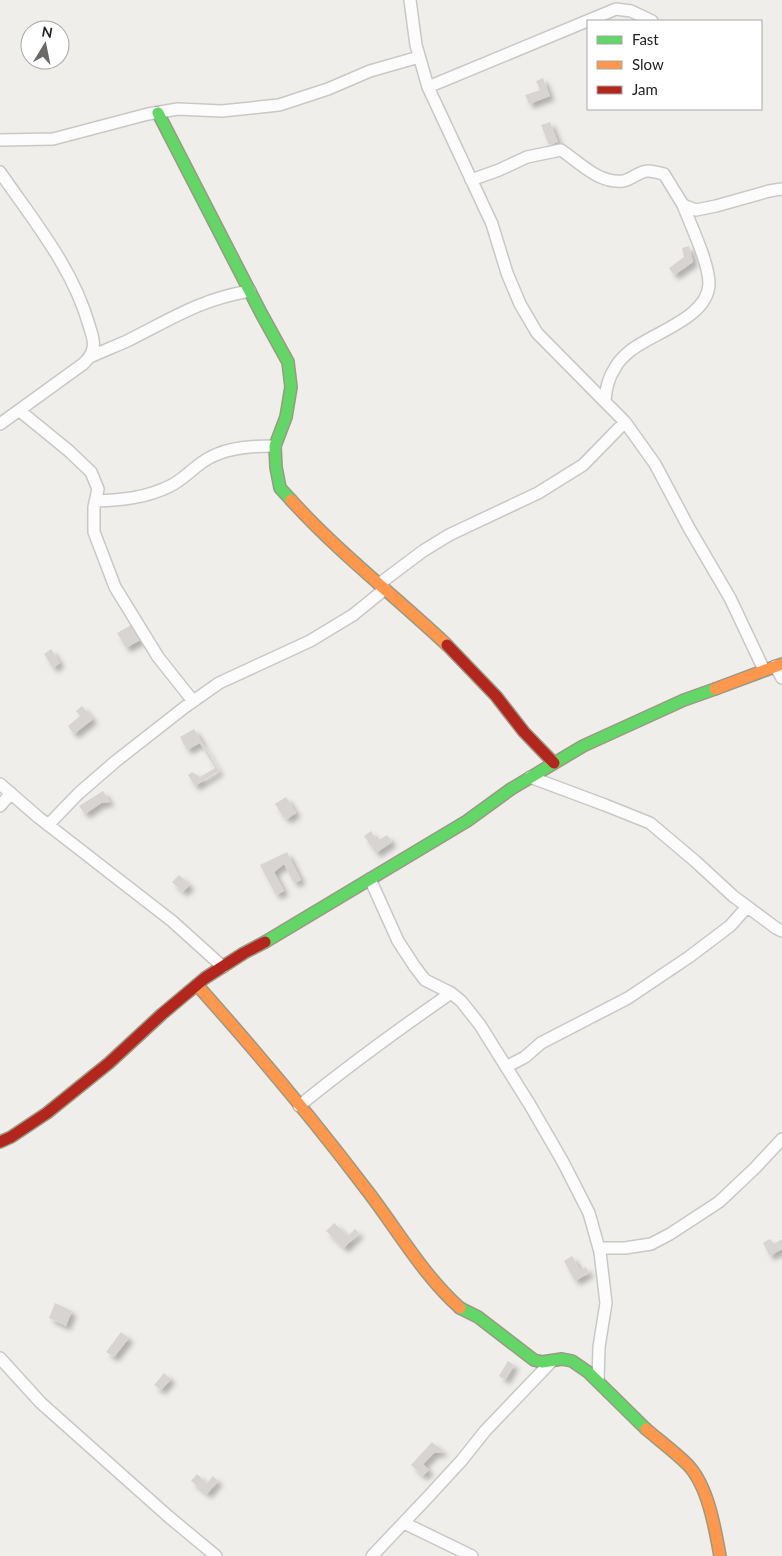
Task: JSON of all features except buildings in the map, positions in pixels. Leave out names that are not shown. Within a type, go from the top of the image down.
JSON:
[{"type":"street","points":[[410,0],[416,45],[428,87],[492,224],[507,272],[520,304],[537,333],[625,422],[655,464],[689,528],[730,598],[782,678]]},
{"type":"street","points":[[592,20],[616,10],[631,11],[650,20]]},
{"type":"street","points":[[428,87],[587,22]]},
{"type":"street","points":[[0,140],[52,139],[178,109],[222,111],[279,105],[328,89],[370,72],[419,57]]},
{"type":"street","points":[[158,113],[288,362],[291,386],[286,417],[275,446],[280,488],[308,519],[452,650],[496,696],[524,732],[554,763]]},
{"type":"street","points":[[471,180],[499,170],[526,157],[561,150],[592,173],[607,180],[624,181],[647,171],[664,174],[683,205],[706,266],[709,285],[706,296],[699,306],[685,318],[630,350],[615,367],[606,383],[605,400]]},
{"type":"street","points":[[0,172],[54,250],[71,282],[85,312],[93,342],[90,357]]},
{"type":"street","points":[[683,205],[696,210],[782,189]]},
{"type":"street","points":[[0,424],[70,375],[90,357],[206,302],[228,294],[250,291]]},
{"type":"street","points":[[20,411],[69,451],[91,472],[98,489],[94,507],[94,532],[115,587],[158,657],[193,702]]},
{"type":"street","points":[[48,825],[116,761],[193,702],[219,684],[310,641],[353,614],[423,551],[449,535],[538,493],[582,465],[625,422]]},
{"type":"street","points":[[95,501],[126,500],[145,496],[172,486],[210,457],[230,450],[257,446],[275,446]]},
{"type":"street","points":[[0,1142],[11,1137],[54,1107],[109,1063],[162,1014],[197,985],[223,967],[467,821],[530,777],[583,746],[684,700],[774,667]]},
{"type":"street","points":[[530,777],[650,823],[733,896],[782,931]]},
{"type":"street","points":[[0,784],[48,825],[172,920],[223,967]]},
{"type":"street","points":[[0,806],[11,793]]},
{"type":"street","points":[[370,879],[398,942],[415,967],[425,980],[451,993],[480,1025],[563,1162],[589,1213],[599,1248],[606,1303],[599,1347],[598,1381]]},
{"type":"street","points":[[506,1067],[525,1057],[540,1043],[628,998],[689,957],[730,926],[747,907]]},
{"type":"street","points":[[197,985],[258,1054],[367,1190],[413,1255],[446,1295],[460,1308],[478,1317],[534,1360],[542,1362],[562,1359],[572,1360],[598,1381],[637,1421],[689,1466],[699,1482],[712,1513],[720,1556]]},
{"type":"street","points":[[299,1106],[406,1023],[451,993]]},
{"type":"street","points":[[599,1248],[625,1248],[651,1244],[670,1234],[719,1202],[782,1139]]},
{"type":"street","points":[[0,1358],[41,1403],[169,1517],[216,1556]]},
{"type":"street","points":[[372,1556],[404,1524],[462,1460],[485,1431],[552,1361]]},
{"type":"street","points":[[404,1524],[472,1556]]},
{"type":"traffic: fast","points":[[158,113],[288,362],[291,387],[286,417],[275,446],[280,488],[291,500]]},
{"type":"traffic: fast","points":[[265,942],[467,821],[511,789],[583,746],[684,700],[715,689]]},
{"type":"traffic: fast","points":[[460,1308],[478,1317],[534,1360],[542,1362],[562,1359],[572,1361],[588,1372],[646,1429]]},
{"type":"traffic: slow","points":[[291,500],[348,556],[447,645]]},
{"type":"traffic: slow","points":[[715,689],[782,664]]},
{"type":"traffic: slow","points":[[197,985],[305,1111],[366,1189],[422,1266],[446,1295],[460,1308]]},
{"type":"traffic: slow","points":[[646,1429],[683,1460],[701,1484],[710,1508],[720,1556]]},
{"type":"traffic: jam","points":[[447,645],[496,696],[524,732],[554,763]]},
{"type":"traffic: jam","points":[[0,1142],[11,1137],[47,1113],[109,1063],[162,1014],[205,978],[265,942]]}]
